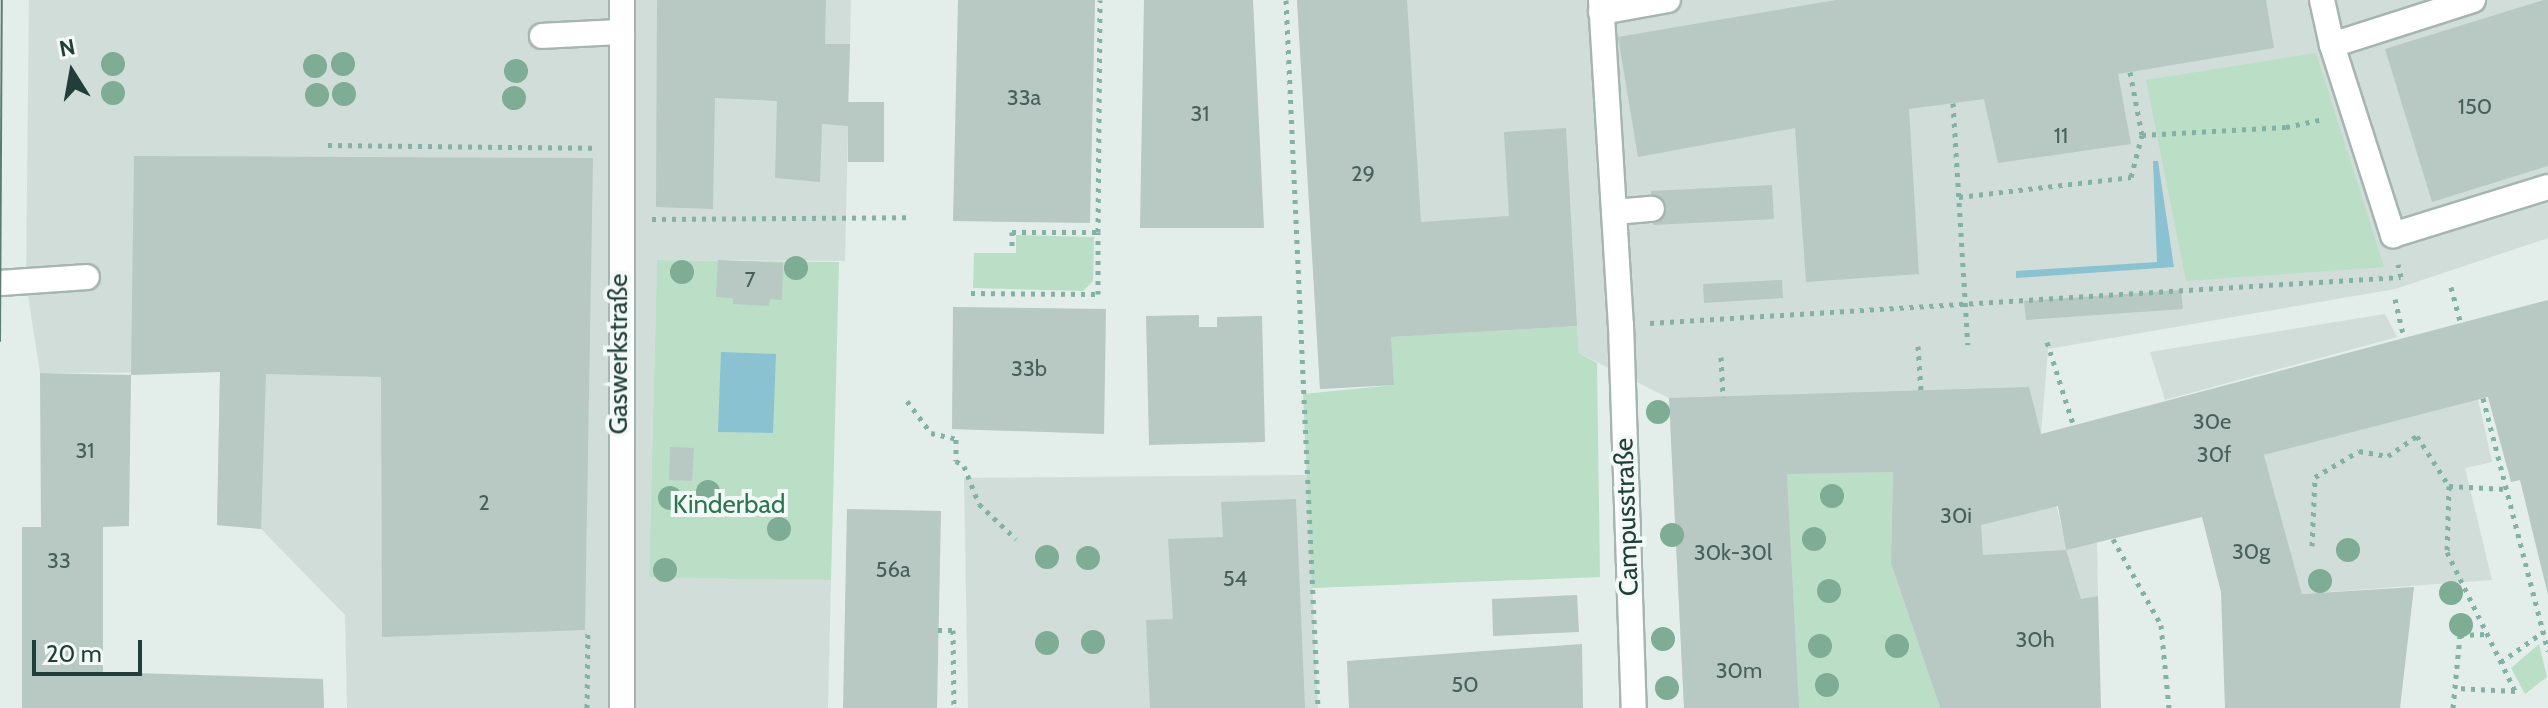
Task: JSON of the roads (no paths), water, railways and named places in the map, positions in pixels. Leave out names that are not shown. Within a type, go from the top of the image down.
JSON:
[{"type":"street","name":"Gaswerkstraße","points":[[622,0],[622,708]]},
{"type":"street","points":[[1601,6],[1668,0]]},
{"type":"street","points":[[2322,0],[2332,45],[2393,235],[2548,187]]},
{"type":"street","points":[[2332,45],[2473,0]]},
{"type":"street","name":"Campusstraße","points":[[1601,6],[1621,325],[1634,708]]},
{"type":"street","points":[[542,36],[622,32]]},
{"type":"street","points":[[1614,212],[1652,209]]},
{"type":"street","points":[[0,283],[87,277]]},
{"type":"water","points":[[2153,161],[2158,161],[2174,267],[2016,278],[2016,271],[2157,262]]},
{"type":"water","points":[[721,352],[776,354],[773,433],[718,432]]},
{"type":"tram line","points":[[0,341],[2,0]]},
{"type":"park label","name":"Kinderbad","points":[[729,505]]}]
